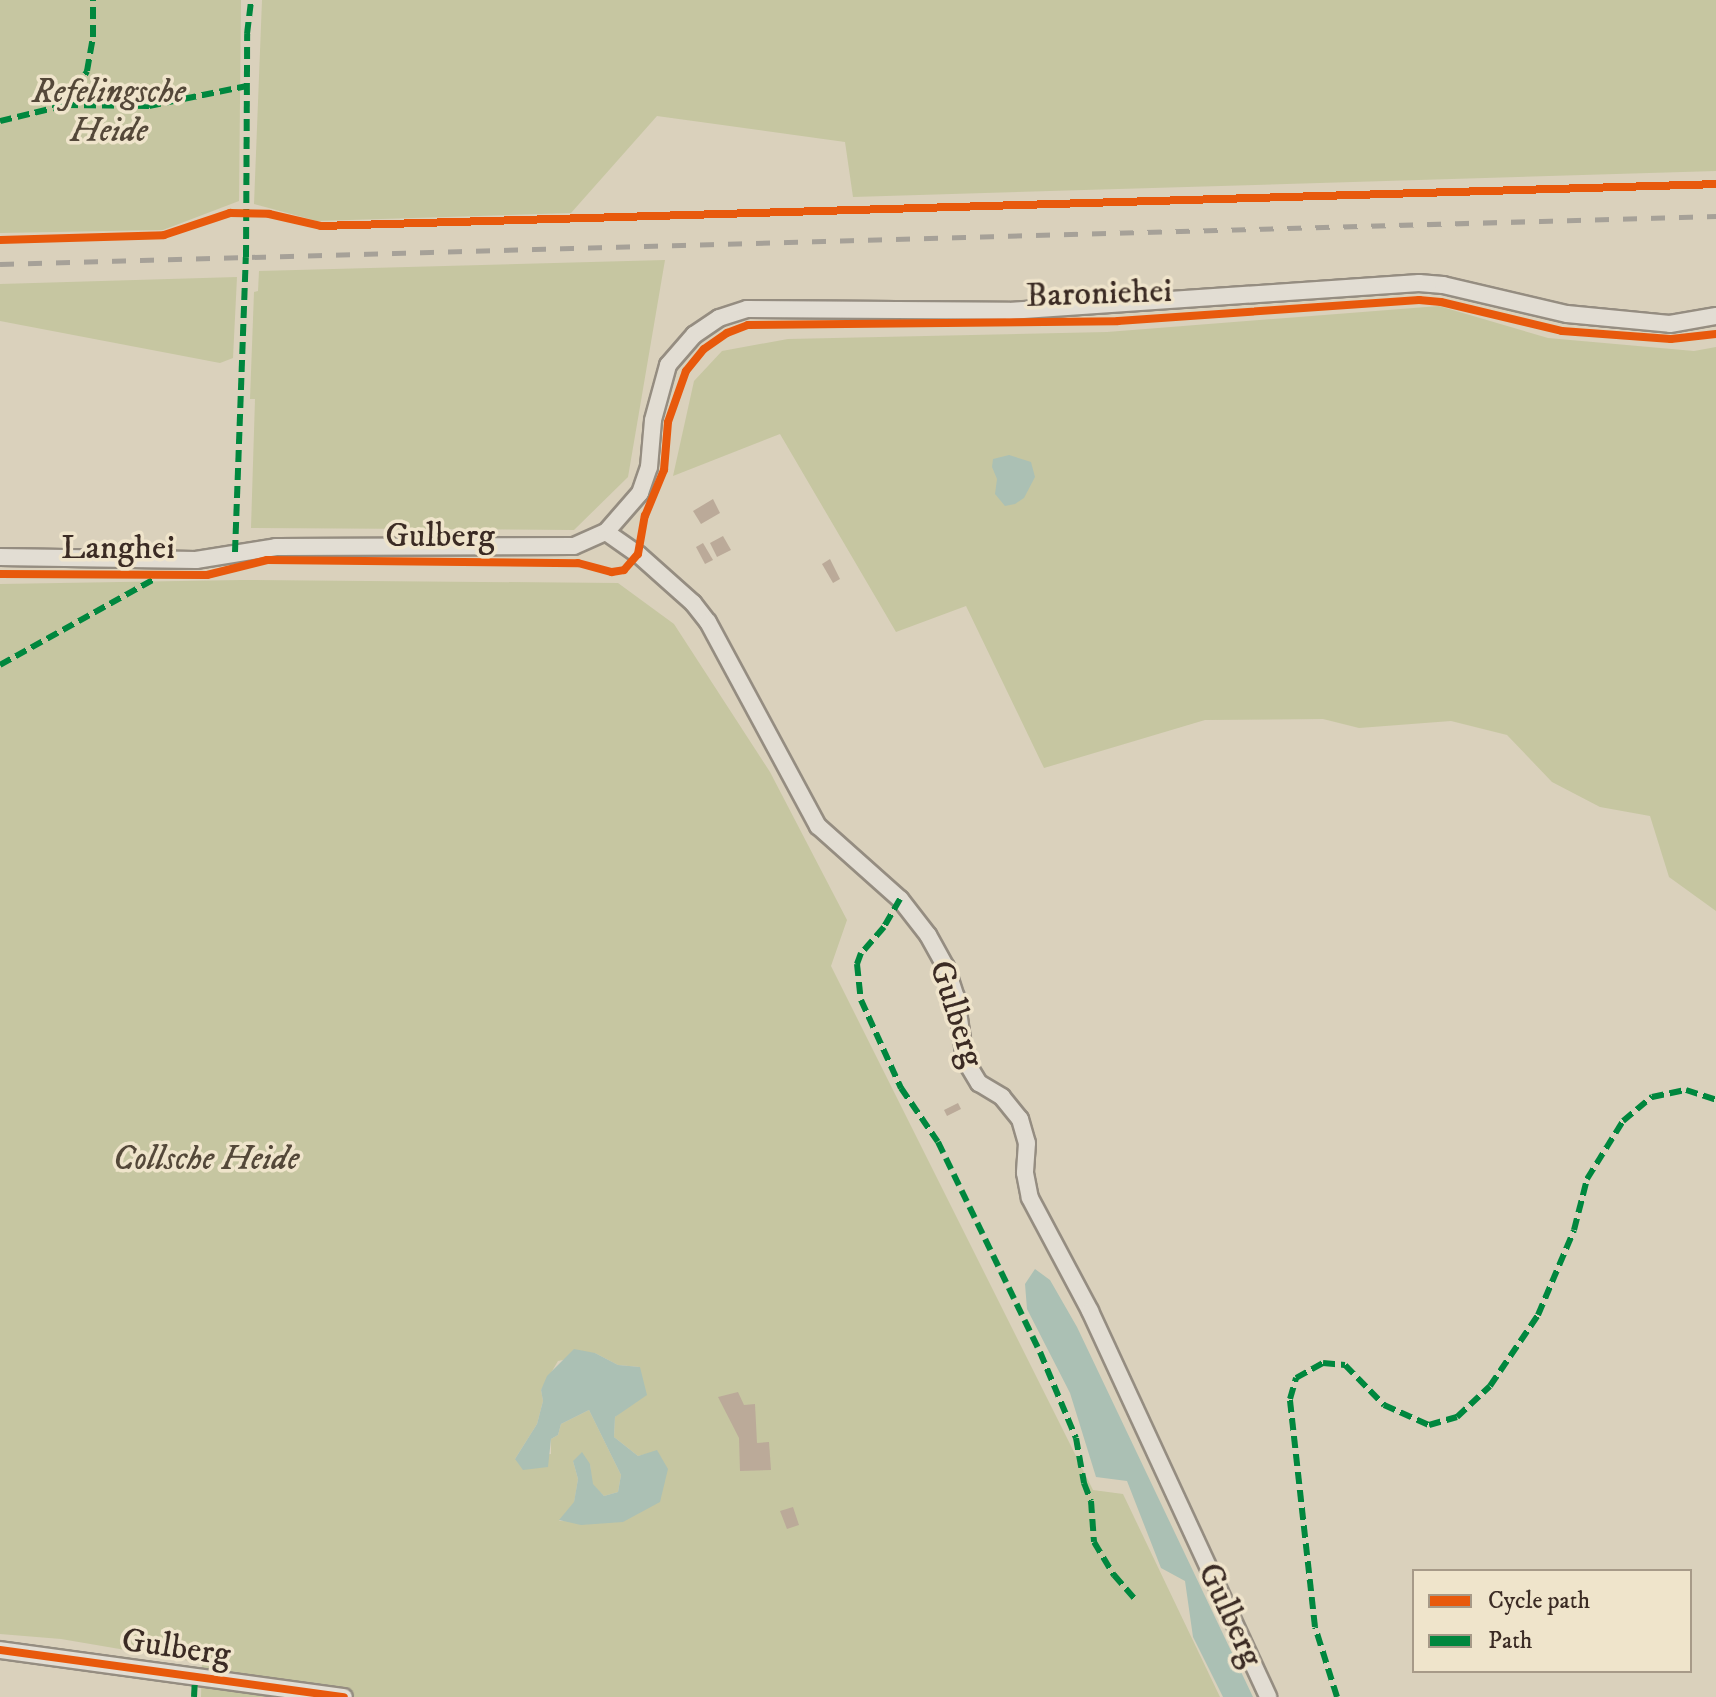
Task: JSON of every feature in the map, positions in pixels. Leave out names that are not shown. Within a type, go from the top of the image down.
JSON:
[{"type":"street","name":"Baroniehei","points":[[606,532],[640,493],[649,467],[653,420],[668,365],[694,335],[719,318],[747,309],[1009,311],[1419,283],[1443,285],[1567,314],[1670,324],[1716,316]]},
{"type":"street","name":"Gulberg","points":[[235,552],[276,547],[574,546],[606,532],[638,554],[693,603],[708,622],[818,826],[900,899],[928,935],[946,967],[956,997],[965,1060],[979,1083],[1002,1097],[1020,1119],[1027,1143],[1025,1173],[1030,1198],[1090,1311],[1268,1697]]},
{"type":"street","name":"Langhei","points":[[0,557],[196,560],[235,552]]},
{"type":"street","name":"Gulberg","points":[[0,1650],[344,1697]]},
{"type":"green space","name":"Refelingsche Heide","points":[[0,0],[241,0],[239,201],[163,230],[0,233]]},
{"type":"green space","points":[[262,0],[1716,0],[1716,171],[853,197],[845,142],[657,116],[571,213],[317,221],[254,204]]},
{"type":"green space","points":[[665,260],[628,477],[574,530],[251,528],[255,399],[250,399],[254,292],[258,291],[259,271]]},
{"type":"green space","points":[[237,277],[233,358],[220,363],[0,321],[0,284]]},
{"type":"green space","points":[[1439,306],[1548,338],[1694,351],[1716,347],[1716,911],[1669,877],[1650,816],[1600,807],[1552,782],[1507,735],[1451,721],[1359,728],[1323,719],[1205,720],[1044,768],[966,606],[896,632],[780,434],[673,476],[694,381],[722,351],[788,339],[1107,332]]},
{"type":"green space","name":"Collsche Heide","points":[[241,580],[618,583],[674,624],[770,772],[847,920],[831,966],[1093,1490],[1123,1494],[1220,1697],[201,1697],[202,1663],[61,1639],[0,1634],[0,584]],"holes":[[[595,1353],[618,1365],[640,1367],[634,1401],[615,1417],[614,1437],[638,1456],[658,1451],[623,1522],[559,1521],[574,1503],[578,1479],[573,1461],[590,1464],[592,1484],[604,1496],[618,1492],[621,1475],[589,1410],[561,1424],[558,1435],[551,1439],[551,1454],[515,1459],[537,1424],[543,1401],[541,1390],[558,1361]]]},
{"type":"shaded area","points":[[1009,455],[1031,462],[1035,477],[1024,498],[1005,506],[995,494],[997,479],[992,467],[993,459]]},
{"type":"shaded area","points":[[1035,1269],[1050,1280],[1077,1327],[1253,1697],[1223,1697],[1193,1637],[1185,1581],[1161,1568],[1127,1481],[1096,1477],[1070,1393],[1027,1309],[1025,1284]]},
{"type":"shaded area","points":[[574,1349],[595,1353],[618,1365],[640,1367],[647,1395],[615,1417],[614,1437],[638,1456],[657,1450],[668,1469],[660,1502],[623,1522],[581,1525],[559,1520],[574,1502],[578,1479],[573,1461],[582,1452],[590,1464],[593,1484],[604,1496],[618,1492],[621,1475],[589,1410],[561,1424],[558,1435],[551,1439],[548,1467],[523,1470],[515,1459],[537,1424],[543,1401],[541,1390],[547,1376]]},
{"type":"building","points":[[713,499],[720,513],[701,524],[693,511]]},
{"type":"building","points":[[723,536],[731,550],[717,557],[710,543]]},
{"type":"building","points":[[703,543],[713,560],[705,564],[696,547]]},
{"type":"building","points":[[830,559],[840,579],[833,583],[822,564]]},
{"type":"building","points":[[958,1103],[961,1109],[947,1116],[944,1110]]},
{"type":"building","points":[[738,1392],[744,1405],[755,1404],[757,1443],[769,1442],[771,1470],[740,1471],[739,1438],[718,1397]]},
{"type":"building","points":[[793,1507],[799,1525],[787,1529],[780,1511]]},
{"type":"railway","points":[[0,264],[1716,216]]},
{"type":"marked path","points":[[0,121],[66,105],[87,71],[93,37],[93,0]]},
{"type":"marked path","points":[[235,552],[246,257],[247,34],[251,0]]},
{"type":"marked path","points":[[66,105],[149,106],[247,86]]},
{"type":"marked path","points":[[0,665],[156,578]]},
{"type":"marked path","points":[[900,899],[884,927],[861,953],[857,964],[861,1000],[901,1088],[938,1142],[1040,1352],[1076,1438],[1084,1483],[1091,1501],[1094,1542],[1114,1575],[1136,1600]]},
{"type":"marked path","points":[[1337,1697],[1315,1627],[1290,1399],[1296,1378],[1323,1363],[1345,1365],[1384,1405],[1429,1425],[1457,1417],[1490,1386],[1538,1315],[1574,1230],[1587,1179],[1623,1121],[1652,1097],[1686,1090],[1716,1100]]},
{"type":"marked path","points":[[194,1697],[195,1677]]},
{"type":"cycle path","points":[[0,240],[164,235],[230,213],[269,214],[321,226],[1716,184]]},
{"type":"cycle path","points":[[0,574],[207,575],[267,560],[578,563],[612,572],[624,570],[638,554],[645,516],[664,470],[668,422],[686,371],[704,349],[727,333],[748,325],[1118,321],[1419,300],[1441,302],[1562,331],[1671,339],[1716,334]]},
{"type":"cycle path","points":[[0,1650],[344,1697]]}]
